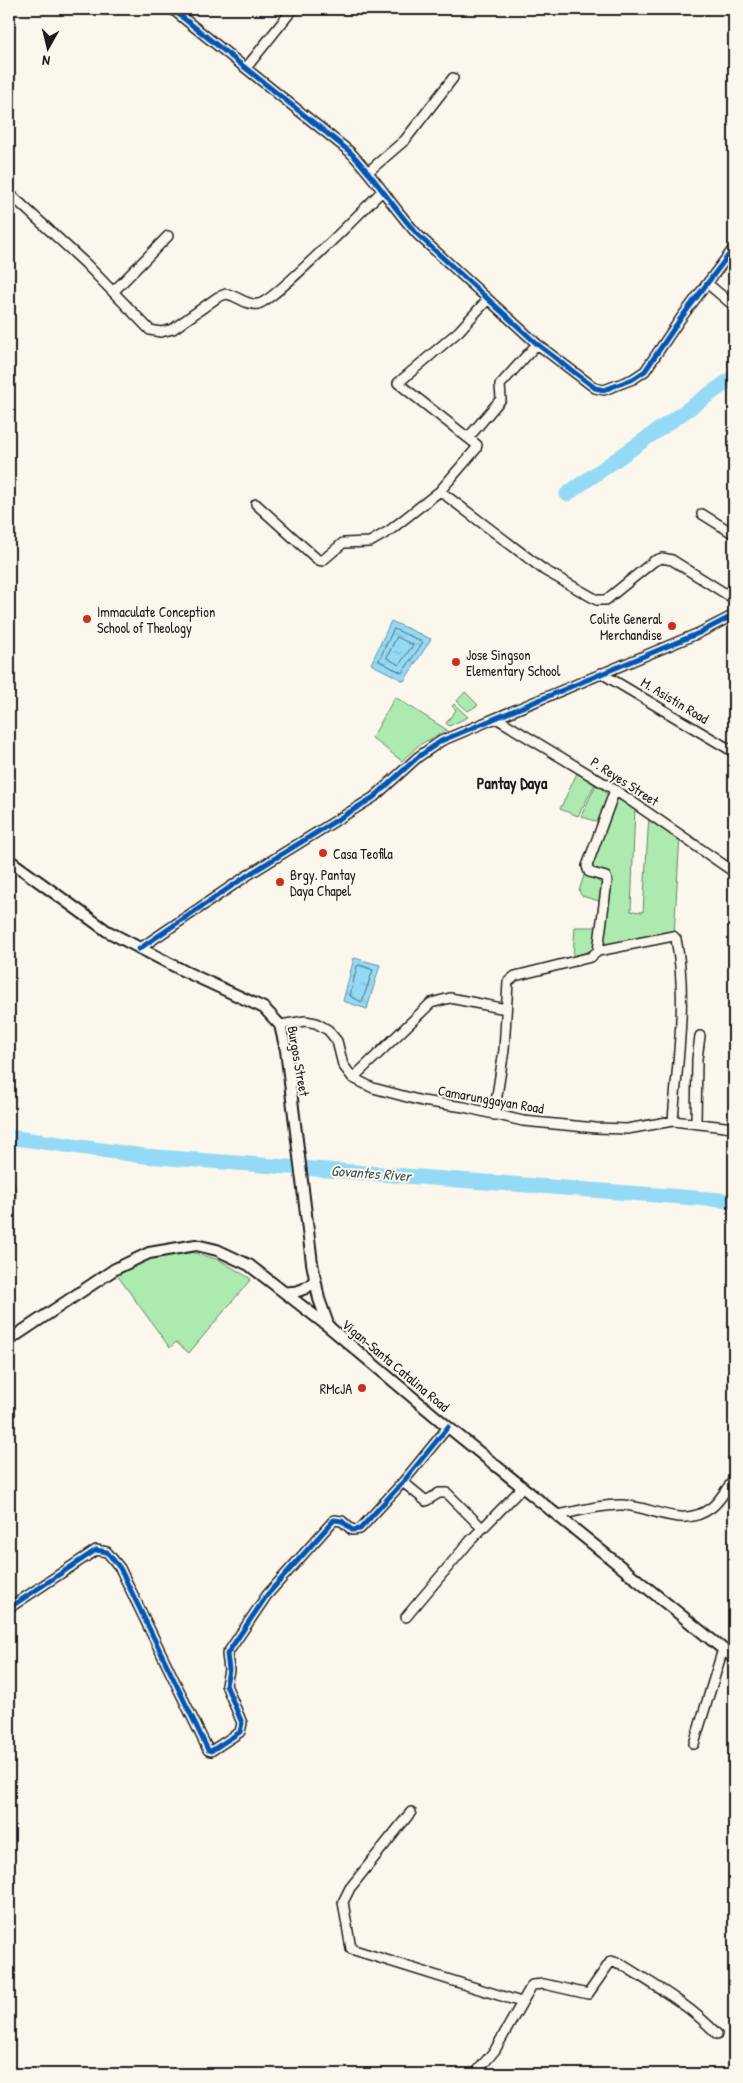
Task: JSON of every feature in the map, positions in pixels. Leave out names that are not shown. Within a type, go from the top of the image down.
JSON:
[{"type":"main road","name":"Burgos Street","points":[[9,860],[78,912],[139,949],[264,1008],[280,1025],[286,1050],[315,1280],[319,1299],[329,1327]]},
{"type":"main road","name":"Vigan-Santa Catalina Road","points":[[9,1340],[115,1269],[149,1253],[174,1247],[196,1245],[226,1254],[249,1265],[329,1327],[448,1427],[734,1658]]},
{"type":"main road","points":[[284,1292],[301,1291],[310,1286],[315,1280]]},
{"type":"street","points":[[172,9],[349,151],[369,171],[382,191],[418,235],[537,344],[594,388],[604,390],[633,379],[645,371],[681,318],[734,248]]},
{"type":"street","points":[[246,68],[293,9]]},
{"type":"street","points":[[369,171],[404,140],[453,78]]},
{"type":"street","points":[[9,193],[85,263],[144,325],[161,332],[173,329],[218,297],[226,294],[246,303],[263,303],[282,289],[382,191]]},
{"type":"street","points":[[113,292],[168,236]]},
{"type":"street","points":[[708,284],[734,306]]},
{"type":"street","points":[[256,504],[318,560],[322,560],[343,543],[370,542],[389,531],[440,491],[476,450],[477,445],[398,383],[459,331],[488,299]]},
{"type":"street","points":[[468,438],[501,399],[500,385],[537,344]]},
{"type":"street","points":[[440,491],[544,570],[597,600],[606,600],[654,560],[662,558],[672,560],[734,599]]},
{"type":"street","points":[[702,514],[734,534]]},
{"type":"street","points":[[139,949],[248,875],[374,797],[430,748],[601,673],[699,633],[734,616]]},
{"type":"street","name":"M. Asistin Road","points":[[601,673],[734,752]]},
{"type":"street","name":"P. Reyes Street","points":[[496,718],[615,790],[734,872]]},
{"type":"street","points":[[598,951],[607,881],[606,876],[589,872],[587,866],[615,790]]},
{"type":"street","points":[[494,1115],[504,1050],[507,984],[512,977],[591,957],[598,951],[675,938],[680,995],[679,1041],[673,1121]]},
{"type":"street","points":[[280,1025],[308,1021],[328,1030],[338,1041],[343,1065],[353,1078],[431,1003],[450,998],[506,1009]]},
{"type":"street","points":[[696,1123],[697,1059],[700,1036]]},
{"type":"street","name":"Camarunggayan Road","points":[[353,1078],[373,1088],[523,1121],[610,1129],[634,1128],[673,1121],[734,1128]]},
{"type":"street","points":[[9,1608],[96,1550],[107,1552],[120,1568],[208,1750],[211,1751],[240,1732],[242,1723],[226,1685],[229,1670],[226,1654],[262,1602],[322,1531],[334,1520],[340,1520],[352,1530],[360,1529],[403,1482],[448,1427]]},
{"type":"street","points":[[558,1515],[622,1505],[669,1517],[691,1517],[703,1513],[714,1506],[734,1480]]},
{"type":"street","points":[[403,1482],[426,1501],[440,1492],[447,1493],[482,1528]]},
{"type":"street","points":[[406,1617],[482,1528],[523,1487]]},
{"type":"street","points":[[694,1744],[723,1649]]},
{"type":"street","points":[[411,1812],[350,1888],[343,1902],[350,1949],[521,2002]]},
{"type":"street","points":[[475,2074],[494,2050],[532,1985],[536,1983],[588,1994],[609,1962],[614,1961],[702,2017],[717,2034]]},
{"type":"green space","points":[[465,692],[478,705],[468,711],[457,701]]},
{"type":"green space","points":[[395,697],[447,730],[419,745],[402,761],[372,738]]},
{"type":"green space","points":[[454,704],[468,717],[449,726],[446,723],[456,710],[452,706]]},
{"type":"green space","points":[[577,773],[595,784],[578,816],[560,809]]},
{"type":"green space","points":[[597,783],[603,787],[608,797],[599,823],[581,816]]},
{"type":"green space","points":[[618,796],[635,807],[631,911],[643,912],[649,815],[680,835],[674,935],[603,946],[610,874],[591,867]]},
{"type":"green space","points":[[585,872],[602,884],[603,893],[599,901],[582,896],[579,891]]},
{"type":"green space","points":[[575,927],[597,927],[595,950],[573,956]]},
{"type":"green space","points":[[9,1170],[16,1190],[16,1201],[9,1221]]},
{"type":"green space","points":[[187,1251],[220,1260],[251,1279],[189,1353],[176,1342],[170,1348],[117,1275],[124,1269],[141,1261],[159,1255]]},
{"type":"water","points":[[391,621],[431,639],[404,681],[371,664]]},
{"type":"water","points":[[354,958],[380,965],[367,1009],[343,1001]]},
{"type":"waterway","points":[[567,494],[734,377]]},
{"type":"waterway","name":"Govantes River","points":[[9,1137],[144,1156],[734,1201]]},
{"type":"cycle path","points":[[172,9],[349,151],[418,235],[537,344],[595,388],[604,390],[633,379],[645,371],[681,318],[734,248]]},
{"type":"cycle path","points":[[139,949],[248,875],[374,797],[418,757],[441,741],[699,633],[734,615]]},
{"type":"cycle path","points":[[9,1608],[96,1550],[107,1552],[120,1568],[208,1750],[211,1751],[240,1732],[242,1723],[226,1685],[229,1670],[227,1654],[267,1595],[334,1520],[342,1521],[352,1530],[360,1529],[403,1482],[448,1427]]},
{"type":"place","name":"Immaculate Conception School of Theology","points":[[87,619]]},
{"type":"place","name":"Colite General Merchandise","points":[[672,626]]},
{"type":"place","name":"Jose Singson Elementary School","points":[[456,662]]},
{"type":"place","name":"Casa Teofila","points":[[323,853]]},
{"type":"place","name":"Brgy. Pantay Daya Chapel","points":[[280,882]]},
{"type":"place","name":"RMcJA","points":[[362,1388]]},
{"type":"district","name":"Pantay Daya","points":[[512,783]]}]
